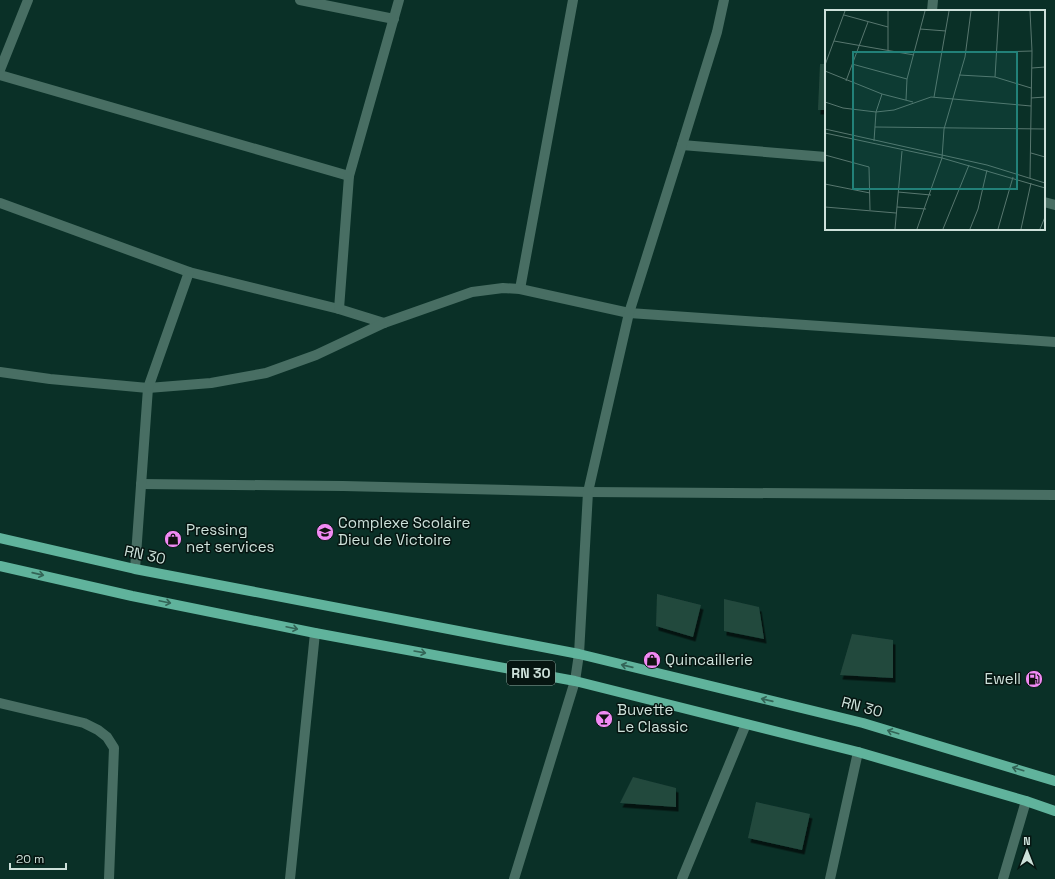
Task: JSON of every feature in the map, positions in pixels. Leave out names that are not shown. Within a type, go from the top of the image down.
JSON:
[{"type":"main road","name":"RN 30","points":[[0,538],[135,569],[579,654],[863,722],[1055,781]]},
{"type":"main road","name":"RN 30","points":[[0,566],[132,596],[315,633],[575,681],[858,752],[1026,801],[1055,811]]},
{"type":"street","points":[[0,70],[28,0]]},
{"type":"street","points":[[300,0],[394,19]]},
{"type":"street","points":[[340,309],[349,176],[399,0]]},
{"type":"street","points":[[520,289],[573,0]]},
{"type":"street","points":[[514,879],[575,681],[579,654],[588,492],[629,313],[717,32],[724,0]]},
{"type":"street","points":[[932,10],[933,0]]},
{"type":"street","points":[[0,75],[349,176]]},
{"type":"street","points":[[682,145],[825,157]]},
{"type":"street","points":[[0,202],[189,272],[340,309],[384,323]]},
{"type":"street","points":[[1045,202],[1055,205]]},
{"type":"street","points":[[135,569],[148,388],[189,272]]},
{"type":"street","points":[[0,372],[57,380],[148,388],[211,382],[266,373],[316,355],[384,323],[472,292],[504,288],[520,289],[629,313],[1055,342]]},
{"type":"street","points":[[141,484],[343,486],[588,492],[1055,495]]},
{"type":"street","points":[[290,879],[315,633]]},
{"type":"street","points":[[0,703],[84,723],[98,730],[107,737],[114,748],[109,879]]},
{"type":"street","points":[[682,879],[746,724]]},
{"type":"street","points":[[830,879],[858,752]]},
{"type":"street","points":[[1003,879],[1026,801]]},
{"type":"building","points":[[820,64],[825,64],[825,110],[818,110]]},
{"type":"building","points":[[657,594],[701,605],[693,637],[656,626]]},
{"type":"building","points":[[724,599],[759,607],[764,639],[724,631]]},
{"type":"building","points":[[852,634],[893,640],[893,678],[840,675]]},
{"type":"building","points":[[633,777],[676,788],[676,807],[620,803]]},
{"type":"building","points":[[756,802],[810,814],[802,850],[748,838]]},
{"type":"place","name":"Complexe Scolaire Dieu de Victoire","points":[[325,532]]},
{"type":"place","name":"Pressing net services","points":[[173,539]]},
{"type":"place","name":"Quincaillerie","points":[[652,660]]},
{"type":"place","name":"Ewell","points":[[1034,679]]},
{"type":"place","name":"Buvette Le Classic","points":[[604,719]]}]
